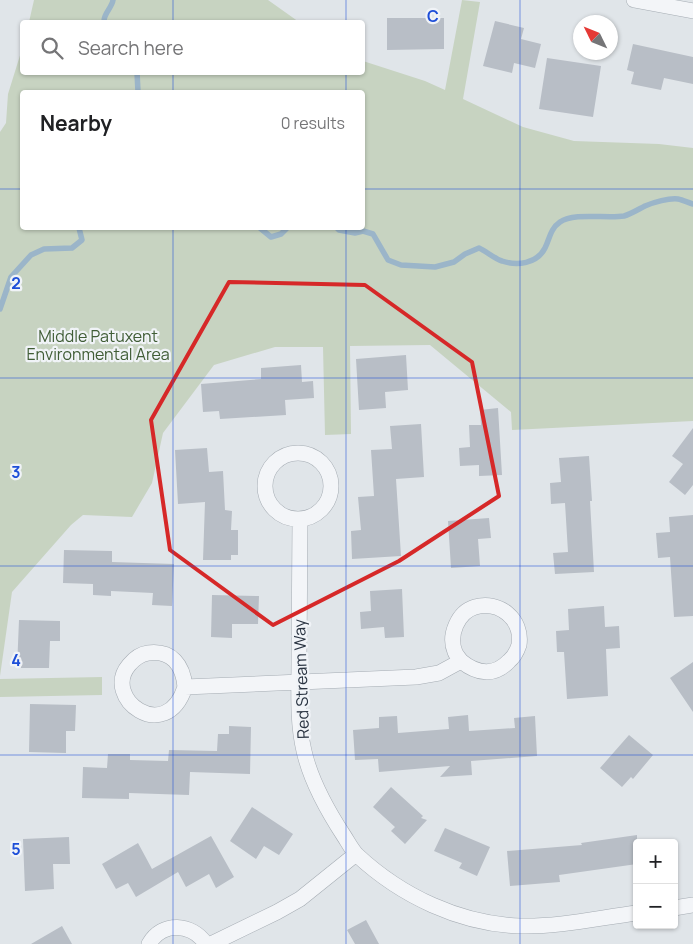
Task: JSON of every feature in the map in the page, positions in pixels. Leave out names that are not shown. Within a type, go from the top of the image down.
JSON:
[{"type":"street","points":[[634,0],[693,11]]},
{"type":"street","points":[[299,452],[318,459],[326,467],[331,479],[332,493],[327,505],[319,513],[310,518],[300,520],[286,518],[275,511],[268,502],[265,489],[267,475],[275,462],[286,455],[299,452]]},
{"type":"street","name":"Red Stream Way","points":[[300,520],[299,715],[304,751],[312,777],[331,816],[356,854],[386,878],[410,893],[459,916],[485,923],[519,926],[549,925],[633,914]]},
{"type":"street","points":[[492,606],[504,610],[513,619],[518,628],[519,645],[514,656],[504,667],[491,672],[480,672],[470,669],[461,661],[454,651],[452,638],[456,625],[462,615],[471,608],[492,606]]},
{"type":"street","points":[[146,653],[158,653],[168,656],[179,665],[184,675],[185,686],[181,700],[174,708],[156,715],[142,713],[133,707],[127,699],[123,688],[123,679],[127,668],[135,659],[146,653]]},
{"type":"street","points":[[185,686],[416,677],[439,673],[461,661]]},
{"type":"street","points":[[211,944],[300,899],[356,854]]},
{"type":"street","points":[[678,907],[693,905]]},
{"type":"street","points":[[149,944],[153,937],[162,930],[183,927],[193,930],[206,944]]},
{"type":"highlighted area","points":[[229,282],[365,285],[472,362],[499,496],[399,561],[273,625],[170,550],[151,420]]},
{"type":"green space","points":[[34,0],[268,0],[296,20],[29,20]]},
{"type":"green space","name":"Middle Patuxent Environmental Area","points":[[462,0],[480,2],[463,99],[523,127],[574,141],[659,144],[693,148],[693,421],[512,430],[511,412],[430,345],[350,346],[351,434],[325,435],[323,347],[275,347],[214,365],[163,433],[152,483],[132,517],[83,515],[71,525],[12,592],[0,676],[0,132],[6,123],[8,94],[20,55],[20,75],[365,75],[365,62],[425,81],[445,90]]},
{"type":"green space","points":[[102,677],[102,695],[0,697],[0,679]]},
{"type":"building","points":[[387,18],[444,18],[444,49],[387,50]]},
{"type":"building","points":[[495,21],[524,28],[521,39],[541,44],[535,68],[514,63],[512,73],[483,66]]},
{"type":"building","points":[[633,44],[693,57],[693,84],[664,78],[661,90],[631,84],[634,72],[627,70]]},
{"type":"building","points":[[547,58],[601,66],[593,117],[539,109]]},
{"type":"building","points":[[406,355],[408,390],[385,392],[386,408],[359,410],[356,359]]},
{"type":"building","points":[[301,365],[302,382],[313,381],[314,398],[285,400],[286,415],[220,419],[219,411],[203,412],[201,384],[261,379],[261,368]]},
{"type":"building","points":[[498,408],[502,475],[479,476],[479,465],[460,466],[459,448],[470,447],[469,425],[481,425],[480,410]]},
{"type":"building","points":[[421,424],[424,477],[396,479],[401,556],[352,559],[351,531],[361,530],[358,497],[374,496],[371,450],[392,449],[390,426]]},
{"type":"building","points":[[693,428],[693,485],[685,495],[669,482],[683,464],[672,456]]},
{"type":"building","points":[[207,448],[209,472],[223,471],[225,510],[232,511],[231,530],[238,530],[238,555],[231,555],[231,560],[203,560],[205,502],[178,504],[175,450]]},
{"type":"building","points":[[589,456],[594,572],[555,574],[553,553],[568,552],[565,503],[551,504],[550,483],[561,482],[559,458]]},
{"type":"building","points":[[693,515],[693,616],[674,617],[670,557],[658,558],[656,533],[670,532],[669,517]]},
{"type":"building","points":[[489,518],[491,538],[478,539],[480,566],[451,568],[448,521]]},
{"type":"building","points":[[64,550],[112,551],[112,562],[174,564],[172,606],[152,605],[153,593],[111,591],[111,596],[93,595],[93,584],[63,583]]},
{"type":"building","points":[[402,589],[404,637],[385,638],[384,627],[361,629],[360,612],[371,611],[370,591]]},
{"type":"building","points":[[212,595],[259,596],[258,624],[232,624],[232,638],[211,637]]},
{"type":"building","points":[[604,606],[605,627],[619,626],[620,648],[606,649],[608,696],[567,699],[564,652],[557,652],[556,631],[569,630],[568,609]]},
{"type":"building","points":[[19,620],[60,621],[60,641],[50,641],[49,668],[17,668]]},
{"type":"building","points":[[693,662],[693,712],[670,678]]},
{"type":"building","points":[[30,704],[76,705],[75,731],[66,731],[66,753],[29,752]]},
{"type":"building","points":[[468,715],[469,731],[515,728],[514,718],[535,716],[537,756],[471,761],[472,775],[440,777],[450,766],[379,772],[378,759],[355,760],[353,730],[379,728],[379,717],[397,716],[398,733],[449,729],[448,717]]},
{"type":"building","points":[[229,726],[251,727],[250,774],[190,772],[189,795],[129,793],[129,799],[82,798],[83,767],[107,768],[108,754],[130,754],[130,760],[168,761],[169,750],[217,751],[218,734],[229,734]]},
{"type":"building","points":[[629,735],[653,755],[633,779],[631,777],[622,787],[600,768]]},
{"type":"building","points":[[391,787],[423,816],[421,818],[427,820],[405,844],[391,831],[395,827],[373,807]]},
{"type":"building","points":[[252,807],[293,834],[279,855],[264,846],[256,859],[230,841]]},
{"type":"building","points":[[445,828],[490,847],[477,876],[459,868],[462,863],[434,851]]},
{"type":"building","points":[[637,835],[637,839],[633,839],[633,865],[559,875],[560,882],[510,886],[507,851],[582,845],[581,843]]},
{"type":"building","points":[[211,836],[234,877],[216,888],[209,874],[186,887],[178,872],[136,897],[128,883],[116,889],[102,864],[138,843],[152,869]]},
{"type":"building","points":[[69,837],[70,864],[53,864],[54,889],[25,891],[23,839]]},
{"type":"building","points":[[366,920],[379,944],[355,944],[347,930]]},
{"type":"building","points":[[62,926],[72,944],[31,944]]},
{"type":"waterway","points":[[104,20],[113,0]]},
{"type":"waterway","points":[[137,75],[138,90]]},
{"type":"waterway","points":[[339,230],[355,233],[363,231],[373,234],[388,260],[401,265],[435,267],[454,262],[465,254],[479,248],[496,259],[508,263],[520,263],[537,257],[545,248],[554,228],[566,219],[582,216],[624,216],[649,205],[670,199],[678,199],[693,204]]},
{"type":"waterway","points":[[0,309],[11,277],[31,255],[44,249],[72,248],[82,240],[80,230]]},
{"type":"waterway","points":[[262,230],[271,237],[281,234],[285,230]]}]
